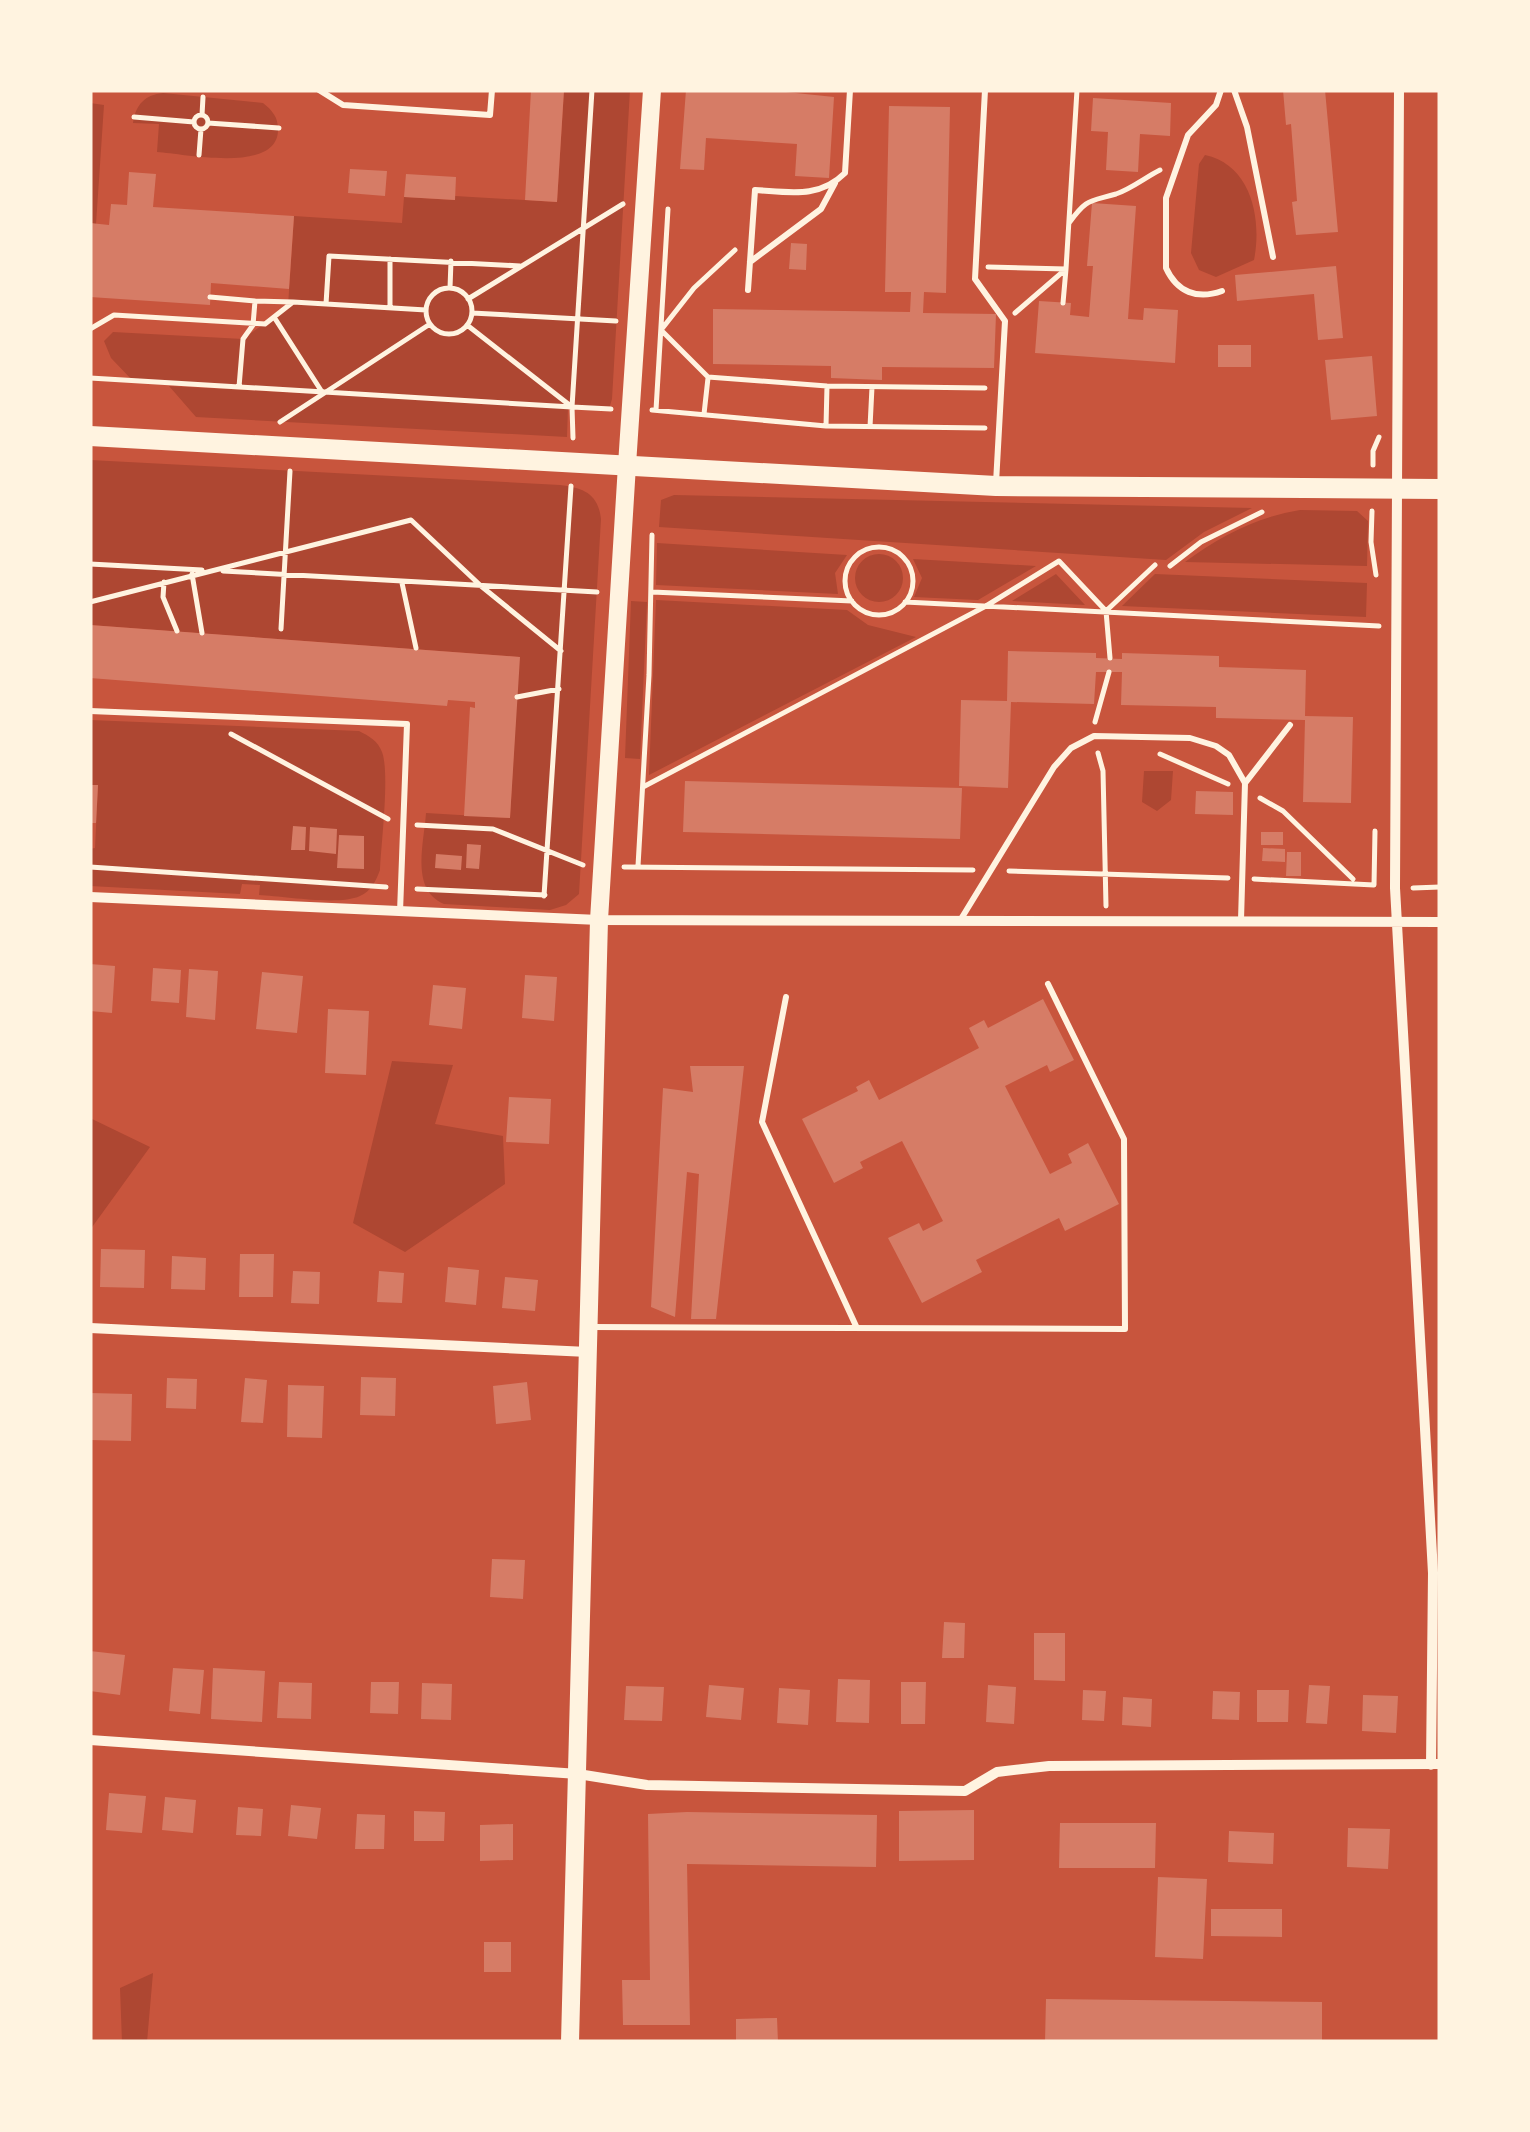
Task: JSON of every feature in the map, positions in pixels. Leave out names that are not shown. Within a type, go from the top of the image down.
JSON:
[{"type":"main road","points":[[90,436],[996,486],[1440,489]]},
{"type":"street","points":[[570,2042],[599,920],[652,90]]},
{"type":"street","points":[[90,1740],[578,1774],[646,1785],[965,1792],[997,1772],[1049,1766],[1436,1765],[1423,1354],[1397,923],[1399,90]]},
{"type":"street","points":[[90,898],[599,920],[1440,922]]},
{"type":"street","points":[[90,1328],[588,1352]]},
{"type":"street","points":[[1423,1354],[1440,1353]]},
{"type":"lane","points":[[319,90],[343,106],[490,115],[492,90]]},
{"type":"lane","points":[[750,262],[820,209],[845,173],[850,90]]},
{"type":"lane","points":[[985,90],[974,279],[1005,321],[996,486]]},
{"type":"lane","points":[[1221,90],[1216,105],[1188,135],[1166,198],[1166,268],[1188,293],[1200,296],[1222,291]]},
{"type":"lane","points":[[1234,90],[1246,127],[1273,257]]},
{"type":"lane","points":[[748,290],[755,190],[811,193],[836,182]]},
{"type":"lane","points":[[90,711],[408,724],[400,912]]},
{"type":"lane","points":[[1245,786],[1290,725]]},
{"type":"lane","points":[[961,919],[1054,767],[1072,748],[1094,736],[1190,738],[1216,746],[1229,755],[1245,786],[1241,923]]},
{"type":"lane","points":[[590,1327],[1125,1328],[1124,1139],[1048,984]]},
{"type":"lane","points":[[786,997],[762,1122],[856,1326]]},
{"type":"path","points":[[573,438],[592,90]]},
{"type":"path","points":[[1063,302],[1077,90]]},
{"type":"path","points":[[203,96],[202,115],[208,123]]},
{"type":"path","points":[[194,122],[202,115]]},
{"type":"path","points":[[134,117],[194,122],[200,129],[198,155]]},
{"type":"path","points":[[200,129],[208,123],[279,128]]},
{"type":"path","points":[[1068,224],[1083,204],[1095,197],[1118,194],[1180,158]]},
{"type":"path","points":[[656,410],[669,200]]},
{"type":"path","points":[[468,299],[623,204]]},
{"type":"path","points":[[660,330],[694,288],[752,234]]},
{"type":"path","points":[[326,304],[328,256],[520,266]]},
{"type":"path","points":[[390,259],[390,308]]},
{"type":"path","points":[[450,261],[450,288]]},
{"type":"path","points":[[975,267],[1066,269]]},
{"type":"path","points":[[1005,321],[1066,269]]},
{"type":"path","points":[[450,288],[468,299],[472,313],[468,325],[450,334],[441,333],[430,324],[426,310],[432,296],[450,288]]},
{"type":"path","points":[[210,297],[426,310]]},
{"type":"path","points":[[239,387],[243,339],[253,325],[255,301]]},
{"type":"path","points":[[90,330],[114,315],[265,324],[293,302]]},
{"type":"path","points":[[472,313],[616,320]]},
{"type":"path","points":[[274,316],[322,392]]},
{"type":"path","points":[[280,422],[430,324]]},
{"type":"path","points":[[468,325],[572,407]]},
{"type":"path","points":[[660,330],[708,377],[827,386],[1001,388]]},
{"type":"path","points":[[704,414],[708,377]]},
{"type":"path","points":[[90,378],[656,410],[826,426],[999,429]]},
{"type":"path","points":[[826,426],[827,386]]},
{"type":"path","points":[[870,427],[872,387]]},
{"type":"path","points":[[1377,590],[1371,542],[1373,451],[1384,426]]},
{"type":"path","points":[[281,630],[290,471]]},
{"type":"path","points":[[544,909],[571,486]]},
{"type":"path","points":[[1170,566],[1201,542],[1270,508]]},
{"type":"path","points":[[90,602],[411,520],[480,586],[562,651]]},
{"type":"path","points":[[638,866],[652,535]]},
{"type":"path","points":[[882,546],[905,558],[912,570],[913,583],[905,602],[890,613],[877,615],[864,612],[852,601],[845,578],[848,565],[868,548],[882,546]]},
{"type":"path","points":[[643,787],[986,606],[1059,561],[1106,612],[1110,658]]},
{"type":"path","points":[[90,564],[597,592]]},
{"type":"path","points":[[1106,612],[1155,566]]},
{"type":"path","points":[[192,574],[202,633]]},
{"type":"path","points":[[164,581],[163,597],[177,631]]},
{"type":"path","points":[[402,581],[416,648]]},
{"type":"path","points":[[149,585],[163,597]]},
{"type":"path","points":[[652,592],[852,601]]},
{"type":"path","points":[[905,602],[1379,626],[1378,608]]},
{"type":"path","points":[[1107,921],[1103,771],[1094,722],[1109,672]]},
{"type":"path","points":[[517,697],[559,689]]},
{"type":"path","points":[[197,716],[403,827],[426,823],[493,829],[582,865],[603,867],[990,871],[1374,884],[1375,825]]},
{"type":"path","points":[[1137,737],[1166,758],[1245,786],[1284,811],[1355,882]]},
{"type":"path","points":[[90,867],[544,895]]},
{"type":"shaded area","points":[[564,90],[630,90],[612,399],[609,409],[568,407],[567,437],[196,417],[169,386],[415,399],[133,381],[111,358],[104,341],[113,332],[243,339],[288,306],[294,216],[402,223],[404,197],[557,202]]},
{"type":"shaded area","points":[[163,93],[263,103],[277,121],[274,143],[264,152],[248,157],[157,152],[159,124],[133,123],[142,102]]},
{"type":"shaded area","points":[[90,103],[104,105],[96,224],[90,223]]},
{"type":"shaded area","points":[[1205,155],[1234,170],[1243,182],[1256,228],[1254,260],[1216,277],[1199,270],[1191,253],[1199,164]]},
{"type":"shaded area","points":[[90,460],[560,485],[582,490],[593,498],[601,519],[579,894],[566,905],[550,910],[444,904],[433,897],[423,877],[426,813],[510,818],[519,657],[90,625]]},
{"type":"shaded area","points":[[674,495],[1252,508],[1204,532],[1166,560],[659,527],[661,500]]},
{"type":"shaded area","points":[[1300,510],[1357,511],[1368,521],[1367,566],[1185,562],[1240,529]]},
{"type":"shaded area","points":[[657,543],[847,555],[835,573],[838,594],[656,585]]},
{"type":"shaded area","points":[[879,554],[896,561],[903,578],[896,595],[879,602],[862,595],[855,578],[862,561]]},
{"type":"shaded area","points":[[913,559],[1036,566],[978,600],[914,597],[922,578]]},
{"type":"shaded area","points":[[1056,574],[1085,605],[1012,601]]},
{"type":"shaded area","points":[[1155,574],[1367,583],[1366,617],[1122,606]]},
{"type":"shaded area","points":[[656,600],[847,610],[868,625],[916,637],[649,775]]},
{"type":"shaded area","points":[[631,601],[647,602],[640,759],[625,758]]},
{"type":"shaded area","points":[[90,720],[359,731],[376,742],[384,762],[380,870],[375,882],[360,896],[338,900],[259,895],[260,885],[242,884],[240,894],[90,886],[98,786],[90,785]]},
{"type":"shaded area","points":[[1144,771],[1173,771],[1171,800],[1157,811],[1142,802]]},
{"type":"shaded area","points":[[392,1061],[453,1065],[435,1124],[503,1136],[505,1184],[405,1252],[353,1223]]},
{"type":"shaded area","points":[[90,1118],[150,1147],[90,1230]]},
{"type":"shaded area","points":[[153,1973],[147,2042],[122,2042],[120,1988]]},
{"type":"building","points":[[531,90],[564,90],[557,202],[525,200]]},
{"type":"building","points":[[686,90],[767,90],[834,97],[829,178],[795,176],[797,144],[706,138],[704,170],[680,169]]},
{"type":"building","points":[[1283,90],[1325,90],[1338,232],[1296,235],[1291,124],[1286,125]]},
{"type":"building","points":[[1093,98],[1171,103],[1170,136],[1140,134],[1138,172],[1106,170],[1108,132],[1091,131]]},
{"type":"building","points":[[889,106],[950,107],[946,293],[924,292],[923,313],[996,314],[994,368],[882,367],[882,380],[831,378],[831,366],[713,364],[713,309],[910,312],[911,292],[885,292]]},
{"type":"building","points":[[350,169],[387,171],[385,196],[348,193]]},
{"type":"building","points":[[129,172],[156,174],[153,207],[294,216],[289,289],[211,283],[210,305],[90,297],[90,223],[109,225],[111,204],[127,205]]},
{"type":"building","points":[[406,174],[456,177],[455,200],[404,197]]},
{"type":"building","points":[[1092,203],[1136,206],[1128,319],[1143,320],[1144,308],[1178,310],[1175,363],[1035,353],[1039,301],[1071,303],[1070,315],[1089,317],[1093,266],[1087,266]]},
{"type":"building","points":[[791,243],[807,244],[806,270],[789,269]]},
{"type":"building","points":[[1336,266],[1343,338],[1318,340],[1314,294],[1237,301],[1235,275]]},
{"type":"building","points":[[1218,345],[1251,345],[1251,367],[1218,367]]},
{"type":"building","points":[[1372,356],[1377,416],[1331,420],[1325,360]]},
{"type":"building","points":[[90,625],[520,657],[510,818],[464,816],[470,707],[475,708],[475,702],[448,700],[447,706],[90,678]]},
{"type":"building","points":[[1008,651],[1096,653],[1096,658],[1122,659],[1122,653],[1219,656],[1219,667],[1306,670],[1305,716],[1353,717],[1351,803],[1303,802],[1305,720],[1216,718],[1216,707],[1121,705],[1122,672],[1096,672],[1094,704],[1011,702],[1008,788],[959,786],[961,700],[1007,701]]},
{"type":"building","points":[[685,781],[962,788],[960,839],[683,832]]},
{"type":"building","points":[[90,785],[98,785],[96,823],[90,823]]},
{"type":"building","points":[[1196,791],[1233,792],[1233,815],[1195,814]]},
{"type":"building","points":[[293,826],[306,827],[305,850],[291,850]]},
{"type":"building","points":[[310,827],[337,829],[336,854],[309,851]]},
{"type":"building","points":[[1261,832],[1283,832],[1283,845],[1261,845]]},
{"type":"building","points":[[339,835],[364,836],[364,869],[337,868]]},
{"type":"building","points":[[467,844],[481,845],[479,869],[466,868]]},
{"type":"building","points":[[1263,848],[1285,849],[1285,862],[1262,861]]},
{"type":"building","points":[[1287,852],[1301,852],[1301,876],[1286,876]]},
{"type":"building","points":[[436,854],[462,856],[461,870],[435,868]]},
{"type":"building","points":[[90,964],[115,966],[112,1013],[90,1011]]},
{"type":"building","points":[[153,968],[181,970],[179,1003],[151,1001]]},
{"type":"building","points":[[189,969],[218,971],[215,1020],[186,1017]]},
{"type":"building","points":[[262,972],[303,976],[297,1033],[256,1029]]},
{"type":"building","points":[[525,975],[557,977],[554,1021],[522,1018]]},
{"type":"building","points":[[433,985],[466,988],[462,1029],[429,1025]]},
{"type":"building","points":[[1043,999],[1074,1060],[1050,1072],[1047,1065],[1005,1086],[1050,1174],[1072,1163],[1068,1154],[1088,1143],[1119,1204],[1065,1231],[1059,1218],[976,1260],[982,1272],[922,1303],[888,1238],[919,1223],[923,1231],[943,1221],[902,1141],[860,1162],[863,1168],[834,1183],[802,1119],[858,1091],[856,1087],[869,1080],[879,1100],[979,1048],[969,1028],[984,1020],[988,1028]]},
{"type":"building","points":[[328,1009],[369,1011],[366,1075],[325,1073]]},
{"type":"building","points":[[690,1066],[744,1066],[716,1319],[691,1319],[699,1174],[687,1172],[675,1317],[651,1307],[663,1088],[693,1092]]},
{"type":"building","points":[[509,1097],[551,1099],[549,1144],[506,1142]]},
{"type":"building","points":[[101,1249],[145,1250],[144,1288],[100,1287]]},
{"type":"building","points":[[240,1254],[274,1254],[273,1297],[239,1297]]},
{"type":"building","points":[[172,1256],[206,1258],[205,1290],[171,1289]]},
{"type":"building","points":[[448,1267],[479,1270],[476,1305],[445,1302]]},
{"type":"building","points":[[293,1271],[320,1272],[319,1304],[291,1303]]},
{"type":"building","points":[[379,1271],[404,1273],[402,1303],[377,1302]]},
{"type":"building","points":[[505,1277],[538,1280],[535,1311],[502,1308]]},
{"type":"building","points":[[361,1377],[396,1378],[395,1416],[360,1415]]},
{"type":"building","points":[[167,1378],[197,1379],[196,1409],[166,1408]]},
{"type":"building","points":[[245,1378],[267,1380],[263,1423],[241,1422]]},
{"type":"building","points":[[527,1382],[531,1420],[496,1424],[493,1386]]},
{"type":"building","points":[[288,1385],[324,1386],[322,1438],[287,1437]]},
{"type":"building","points":[[90,1393],[132,1394],[131,1441],[90,1440]]},
{"type":"building","points":[[492,1559],[525,1560],[523,1599],[490,1597]]},
{"type":"building","points":[[944,1622],[965,1623],[964,1658],[942,1658]]},
{"type":"building","points":[[1034,1633],[1065,1633],[1065,1681],[1034,1680]]},
{"type":"building","points":[[90,1651],[125,1655],[120,1695],[90,1691]]},
{"type":"building","points":[[173,1668],[204,1670],[200,1714],[169,1711]]},
{"type":"building","points":[[213,1668],[265,1671],[262,1722],[211,1719]]},
{"type":"building","points":[[838,1679],[870,1680],[869,1723],[836,1722]]},
{"type":"building","points":[[279,1682],[312,1683],[311,1719],[277,1718]]},
{"type":"building","points":[[371,1682],[399,1682],[398,1714],[370,1713]]},
{"type":"building","points":[[901,1682],[926,1682],[925,1724],[901,1724]]},
{"type":"building","points":[[422,1683],[452,1684],[451,1720],[421,1719]]},
{"type":"building","points":[[709,1685],[744,1688],[741,1720],[706,1717]]},
{"type":"building","points":[[988,1685],[1016,1687],[1014,1724],[986,1722]]},
{"type":"building","points":[[1309,1685],[1330,1686],[1327,1724],[1306,1723]]},
{"type":"building","points":[[626,1686],[664,1687],[662,1721],[624,1720]]},
{"type":"building","points":[[779,1688],[810,1690],[808,1725],[777,1723]]},
{"type":"building","points":[[1083,1690],[1106,1691],[1104,1721],[1082,1720]]},
{"type":"building","points":[[1257,1690],[1289,1690],[1288,1722],[1257,1722]]},
{"type":"building","points":[[1213,1691],[1240,1692],[1239,1720],[1212,1719]]},
{"type":"building","points":[[1363,1695],[1398,1696],[1396,1733],[1362,1731]]},
{"type":"building","points":[[1123,1697],[1152,1699],[1151,1727],[1122,1725]]},
{"type":"building","points":[[109,1793],[146,1796],[142,1833],[106,1830]]},
{"type":"building","points":[[165,1797],[196,1800],[193,1833],[162,1830]]},
{"type":"building","points":[[291,1805],[321,1808],[317,1839],[288,1836]]},
{"type":"building","points":[[238,1807],[263,1809],[261,1836],[236,1835]]},
{"type":"building","points":[[974,1810],[974,1860],[899,1861],[899,1811]]},
{"type":"building","points":[[414,1811],[445,1812],[444,1841],[414,1841]]},
{"type":"building","points":[[357,1814],[385,1815],[384,1849],[355,1849]]},
{"type":"building","points":[[648,1814],[877,1815],[876,1867],[687,1864],[690,2025],[623,2025],[622,1980],[650,1980]]},
{"type":"building","points":[[1060,1823],[1156,1823],[1155,1868],[1059,1868]]},
{"type":"building","points":[[513,1824],[513,1860],[480,1861],[480,1825]]},
{"type":"building","points":[[1348,1828],[1390,1829],[1388,1869],[1347,1867]]},
{"type":"building","points":[[1229,1831],[1274,1833],[1273,1864],[1228,1862]]},
{"type":"building","points":[[1158,1877],[1207,1879],[1203,1959],[1155,1957]]},
{"type":"building","points":[[1211,1909],[1282,1909],[1282,1937],[1211,1936]]},
{"type":"building","points":[[484,1942],[511,1942],[511,1972],[484,1972]]},
{"type":"building","points":[[1046,1999],[1322,2002],[1322,2042],[1045,2042]]},
{"type":"building","points":[[777,2018],[778,2042],[736,2042],[736,2019]]}]
